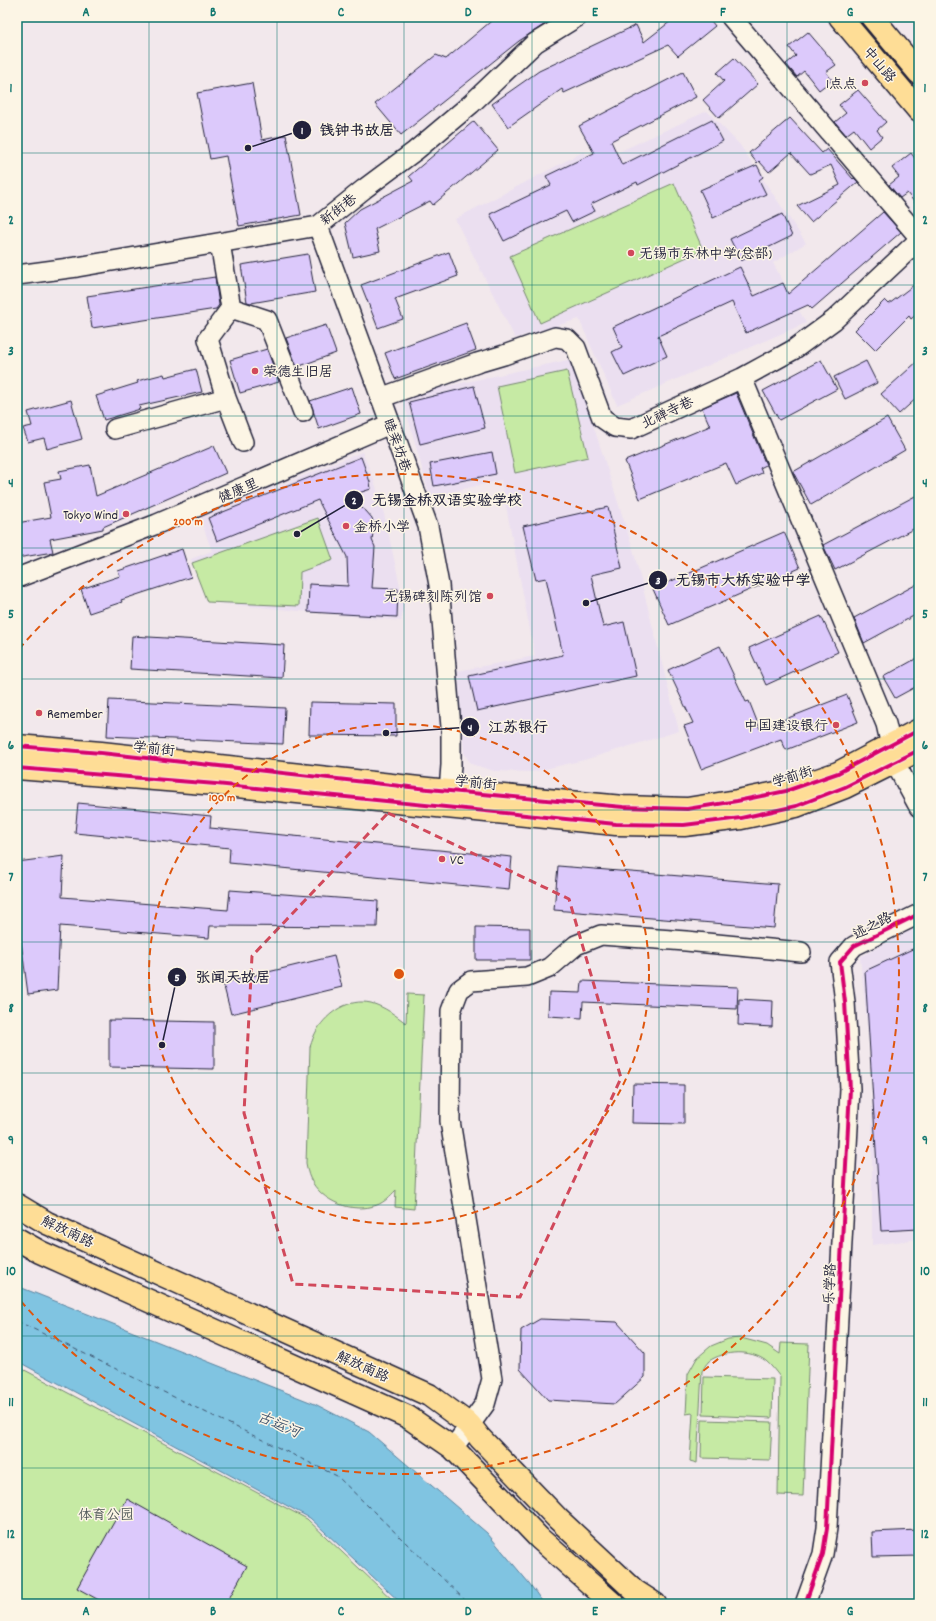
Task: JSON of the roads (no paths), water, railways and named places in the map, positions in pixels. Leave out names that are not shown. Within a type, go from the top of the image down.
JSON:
[{"type":"main road","name":"中山路","points":[[840,17],[919,111]]},
{"type":"main road","name":"中山路","points":[[872,17],[919,73]]},
{"type":"main road","name":"学前街","points":[[17,768],[216,784],[616,824],[684,825],[741,818],[796,806],[845,787],[893,754],[919,730]]},
{"type":"main road","name":"学前街","points":[[17,746],[101,753],[449,791],[623,808],[687,809],[786,791],[893,754],[919,750]]},
{"type":"main road","name":"解放南路","points":[[17,1205],[47,1223],[429,1396],[470,1425],[480,1438],[558,1519],[635,1591],[655,1604]]},
{"type":"main road","name":"解放南路","points":[[17,1239],[47,1255],[408,1417],[453,1448],[539,1538],[613,1604]]},
{"type":"street","name":"新街巷","points":[[17,275],[318,226],[415,151],[471,104],[535,43],[577,17]]},
{"type":"street","points":[[731,17],[919,237]]},
{"type":"street","name":"睦亲坊巷","points":[[318,226],[428,526],[439,585],[451,727],[449,791]]},
{"type":"street","name":"北禅寺巷","points":[[380,398],[555,337],[567,339],[576,348],[602,418],[615,427],[630,429],[742,378],[793,350],[834,320],[919,240]]},
{"type":"street","points":[[220,243],[231,308],[208,339],[226,398],[243,442]]},
{"type":"street","points":[[231,308],[267,320],[303,412]]},
{"type":"street","points":[[742,378],[886,724],[893,754],[919,807]]},
{"type":"street","points":[[116,429],[226,398]]},
{"type":"street","name":"健康里","points":[[17,578],[158,524],[390,424]]},
{"type":"street","name":"述之路","points":[[840,962],[854,946],[919,914]]},
{"type":"street","points":[[453,1448],[485,1404],[492,1379],[450,1121],[452,1011],[459,990],[471,981],[527,977],[549,968],[576,945],[601,935],[686,941],[801,952]]},
{"type":"street","name":"乐学路","points":[[805,1604],[823,1554],[827,1528],[850,1089],[845,1002],[840,962]]},
{"type":"water","name":"古运河","points":[[17,1286],[315,1404],[369,1432],[487,1533],[529,1583],[544,1604],[402,1604],[310,1518],[17,1361]]},
{"type":"place","name":"1点点","points":[[865,83]]},
{"type":"place","name":"钱钟书故居","points":[[248,148]]},
{"type":"place","name":"无锡市东林中学(总部)","points":[[631,253]]},
{"type":"place","name":"荣德生旧居","points":[[255,371]]},
{"type":"place","name":"Tokyo Wind","points":[[126,514]]},
{"type":"place","name":"金桥小学","points":[[346,526]]},
{"type":"place","name":"无锡金桥双语实验学校","points":[[297,534]]},
{"type":"place","name":"无锡碑刻陈列馆","points":[[490,596]]},
{"type":"place","name":"无锡市大桥实验中学","points":[[586,603]]},
{"type":"place","name":"Remember","points":[[39,713]]},
{"type":"place","name":"中国建设银行","points":[[836,725]]},
{"type":"place","name":"江苏银行","points":[[386,733]]},
{"type":"place","name":"VC","points":[[442,859]]},
{"type":"place","name":"张闻天故居","points":[[162,1045]]},
{"type":"park label","name":"体育公园","points":[[106,1514]]}]
